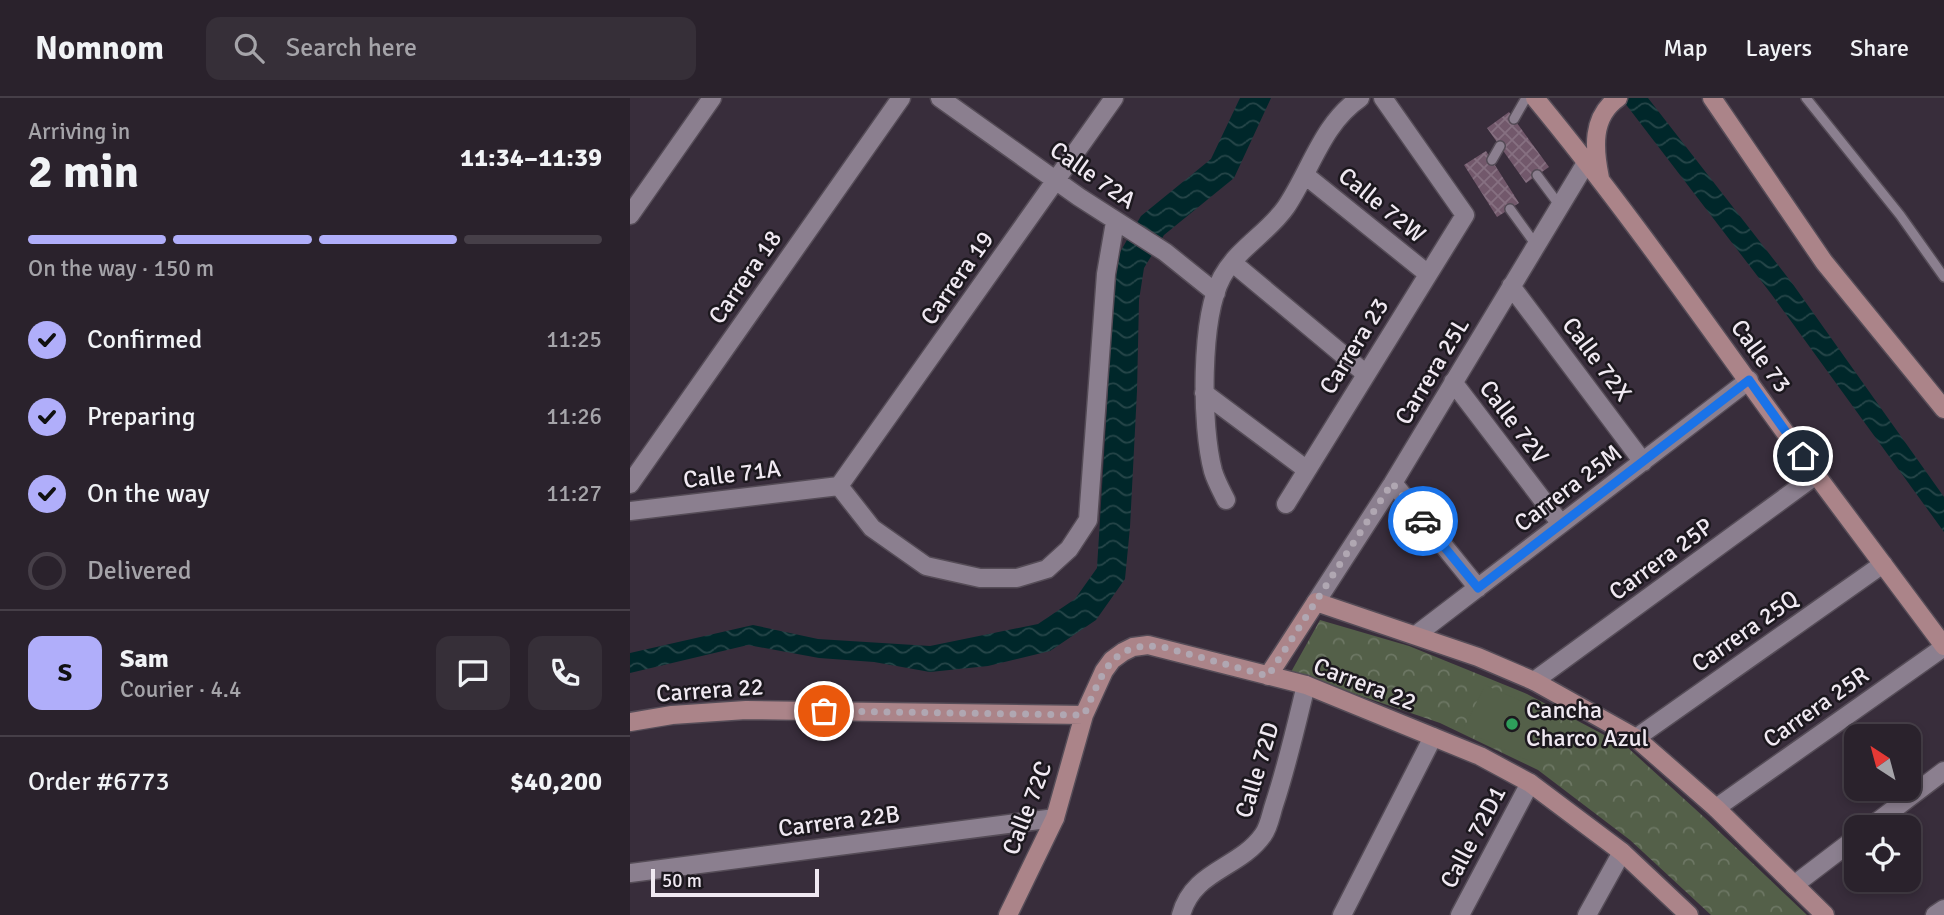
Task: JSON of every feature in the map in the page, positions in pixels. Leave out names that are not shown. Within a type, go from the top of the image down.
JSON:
[{"type":"street","points":[[630,215],[712,98]]},
{"type":"street","name":"Carrera 18","points":[[630,484],[901,98]]},
{"type":"street","name":"Calle 72A","points":[[940,98],[1119,225],[1165,252],[1216,293]]},
{"type":"street","name":"Carrera 19","points":[[839,486],[1114,98]]},
{"type":"street","points":[[1226,500],[1214,474],[1208,449],[1204,393],[1209,323],[1216,293],[1222,277],[1243,249],[1285,209],[1337,117],[1360,98]]},
{"type":"street","name":"Carrera 23","points":[[1286,504],[1465,215],[1384,98]]},
{"type":"street","name":"Calle 73","points":[[1535,98],[1590,156],[1601,182],[1944,646]]},
{"type":"street","points":[[1590,156],[1599,122],[1612,102],[1618,98]]},
{"type":"street","points":[[1712,98],[1824,261],[1944,409]]},
{"type":"street","name":"Carrera 25L","points":[[1315,602],[1392,483],[1590,156]]},
{"type":"street","name":"Calle 72W","points":[[1305,174],[1428,274]]},
{"type":"street","points":[[839,486],[872,528],[926,566],[980,579],[1017,578],[1047,569],[1069,549],[1088,520],[1106,274],[1119,225]]},
{"type":"street","points":[[1233,263],[1366,373]]},
{"type":"street","name":"Calle 72X","points":[[1511,286],[1643,462]]},
{"type":"street","name":"Carrera 25M","points":[[1416,635],[1749,380]]},
{"type":"street","name":"Calle 72V","points":[[1453,382],[1561,524]]},
{"type":"street","points":[[1204,393],[1307,470]]},
{"type":"street","name":"Carrera 25P","points":[[1534,681],[1816,475]]},
{"type":"street","points":[[1392,483],[1478,588]]},
{"type":"street","name":"Calle 71A","points":[[630,511],[839,486]]},
{"type":"street","name":"Carrera 25Q","points":[[1636,738],[1883,564]]},
{"type":"street","points":[[1268,676],[1315,602],[1478,657],[1534,681],[1636,738],[1716,808],[1825,915]]},
{"type":"street","name":"Carrera 25R","points":[[1716,808],[1944,646]]},
{"type":"street","name":"Carrera 22","points":[[630,722],[672,715],[746,710],[1084,715],[1104,671],[1112,660],[1133,647],[1163,647],[1306,685],[1479,756],[1530,783],[1622,852],[1689,915]]},
{"type":"street","name":"Calle 72D","points":[[1181,915],[1185,900],[1198,884],[1244,854],[1264,834],[1286,769],[1306,685]]},
{"type":"street","name":"Calle 72C","points":[[1008,915],[1055,818],[1084,715]]},
{"type":"street","points":[[1342,915],[1433,737]]},
{"type":"street","points":[[1886,815],[1944,771]]},
{"type":"street","name":"Calle 72D1","points":[[1460,915],[1530,783]]},
{"type":"street","name":"Carrera 22B","points":[[630,873],[1055,818]]},
{"type":"street","points":[[1794,885],[1844,847]]},
{"type":"street","points":[[1587,915],[1622,852]]},
{"type":"street","points":[[1935,915],[1944,909]]},
{"type":"lane","points":[[1514,119],[1526,98]]},
{"type":"lane","points":[[1806,98],[1900,215],[1944,277]]},
{"type":"lane","points":[[1492,160],[1500,146]]},
{"type":"lane","points":[[1537,175],[1559,206]]},
{"type":"lane","points":[[1510,209],[1536,244]]},
{"type":"green space","points":[[1320,620],[1409,646],[1527,694],[1627,747],[1807,915],[1711,915],[1630,840],[1538,770],[1440,723],[1291,672]]},
{"type":"green space","name":"Cancha Charco Azul","points":[[1485,685],[1561,719],[1538,765],[1463,730]]},
{"type":"water","points":[[1240,98],[1271,98],[1234,178],[1164,235],[1144,268],[1139,300],[1137,391],[1125,579],[1096,620],[1050,651],[988,666],[930,672],[874,662],[819,658],[748,645],[630,673],[630,653],[753,625],[818,639],[930,646],[1038,624],[1075,599],[1097,568],[1108,390],[1109,297],[1116,259],[1141,216],[1211,159]]},
{"type":"water","points":[[1621,98],[1648,98],[1792,283],[1944,497],[1944,532],[1772,295]]},
{"type":"building","points":[[1509,112],[1549,167],[1526,183],[1487,128]]},
{"type":"building","points":[[1486,151],[1519,203],[1497,217],[1464,165]]},
{"type":"way so far","points":[[824,711],[1084,715],[1104,671],[1112,660],[1133,647],[1148,645],[1268,676],[1392,483],[1423,521]]},
{"type":"place","name":"Cancha Charco Azul","points":[[1512,724]]},
{"type":"route","points":[[1423,521],[1478,588],[1749,380],[1803,456]]}]
